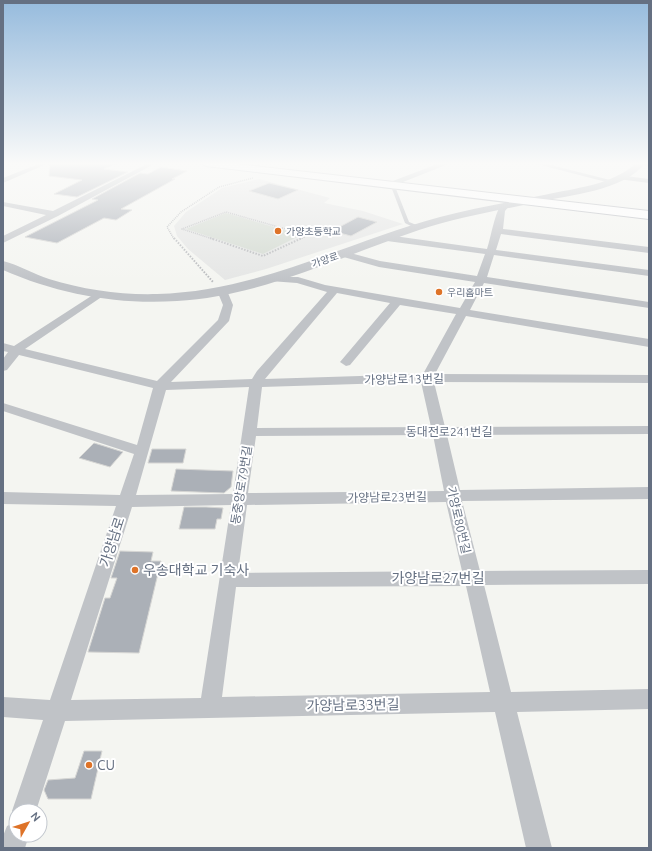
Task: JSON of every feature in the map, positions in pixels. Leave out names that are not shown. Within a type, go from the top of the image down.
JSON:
[{"type":"main road","points":[[543,203],[649,215]]},
{"type":"street","points":[[3,240],[76,203]]},
{"type":"street","points":[[479,211],[488,204],[487,203]]},
{"type":"street","name":"가양로","points":[[3,265],[24,275],[55,286],[99,294],[136,298],[178,297],[223,293],[274,279],[417,227],[479,211],[520,203]]},
{"type":"street","points":[[3,204],[55,214]]},
{"type":"street","points":[[427,378],[481,279],[489,252],[498,231],[501,210],[505,206]]},
{"type":"street","points":[[498,231],[649,250]]},
{"type":"street","points":[[387,238],[649,273]]},
{"type":"street","points":[[343,254],[379,264],[649,305]]},
{"type":"street","points":[[274,279],[298,280],[334,290],[649,343]]},
{"type":"street","name":"동중앙로79번길","points":[[210,708],[256,384],[261,374],[334,290]]},
{"type":"street","name":"가양남로","points":[[27,803],[142,452],[160,386],[223,321],[228,304],[223,293]]},
{"type":"street","points":[[3,367],[16,350],[99,294]]},
{"type":"street","points":[[346,362],[397,301]]},
{"type":"street","name":"가양남로13번길","points":[[3,346],[160,386],[427,378],[649,379]]},
{"type":"street","name":"가양로80번길","points":[[427,378],[453,496],[539,848]]},
{"type":"street","points":[[3,407],[142,452]]},
{"type":"street","name":"동대전로241번길","points":[[249,432],[649,430]]},
{"type":"street","name":"가양남로23번길","points":[[4,499],[125,501],[649,493]]},
{"type":"street","name":"가양남로27번길","points":[[228,580],[649,577]]},
{"type":"street","name":"가양남로33번길","points":[[3,707],[57,711],[649,699]]},
{"type":"lane","points":[[399,203],[407,223],[417,227]]},
{"type":"path","points":[[195,203],[181,212],[167,227],[174,239],[223,293]]},
{"type":"path","points":[[226,212],[303,234],[305,236],[269,255],[256,255],[182,229],[226,212]]},
{"type":"shaded area","name":"가양초등학교","points":[[200,203],[324,203],[363,211],[403,224],[266,269],[225,280],[188,249],[177,236],[174,226],[186,212]]},
{"type":"shaded area","points":[[226,213],[301,235],[263,254],[186,229]]},
{"type":"building","points":[[93,203],[132,203],[121,209],[132,210],[116,220],[104,218],[57,243],[25,237]]},
{"type":"building","points":[[358,217],[377,222],[351,236],[332,231]]},
{"type":"building","points":[[94,443],[123,452],[110,467],[79,458]]},
{"type":"building","points":[[152,449],[186,449],[183,463],[148,463]]},
{"type":"building","points":[[176,469],[233,471],[231,487],[224,493],[171,491]]},
{"type":"building","points":[[184,507],[223,508],[221,519],[217,519],[215,529],[179,529]]},
{"type":"building","points":[[120,551],[153,552],[151,561],[161,561],[139,653],[88,652],[105,598],[110,598],[117,578],[111,578]]},
{"type":"building","name":"CU","points":[[84,751],[102,751],[91,799],[48,799],[44,790],[48,780],[75,778]]},
{"type":"place","name":"가양초등학교","points":[[278,231]]},
{"type":"place","name":"우리홈마트","points":[[439,292]]},
{"type":"place","name":"우송대학교 기숙사","points":[[135,570]]},
{"type":"place","name":"CU","points":[[89,765]]}]
